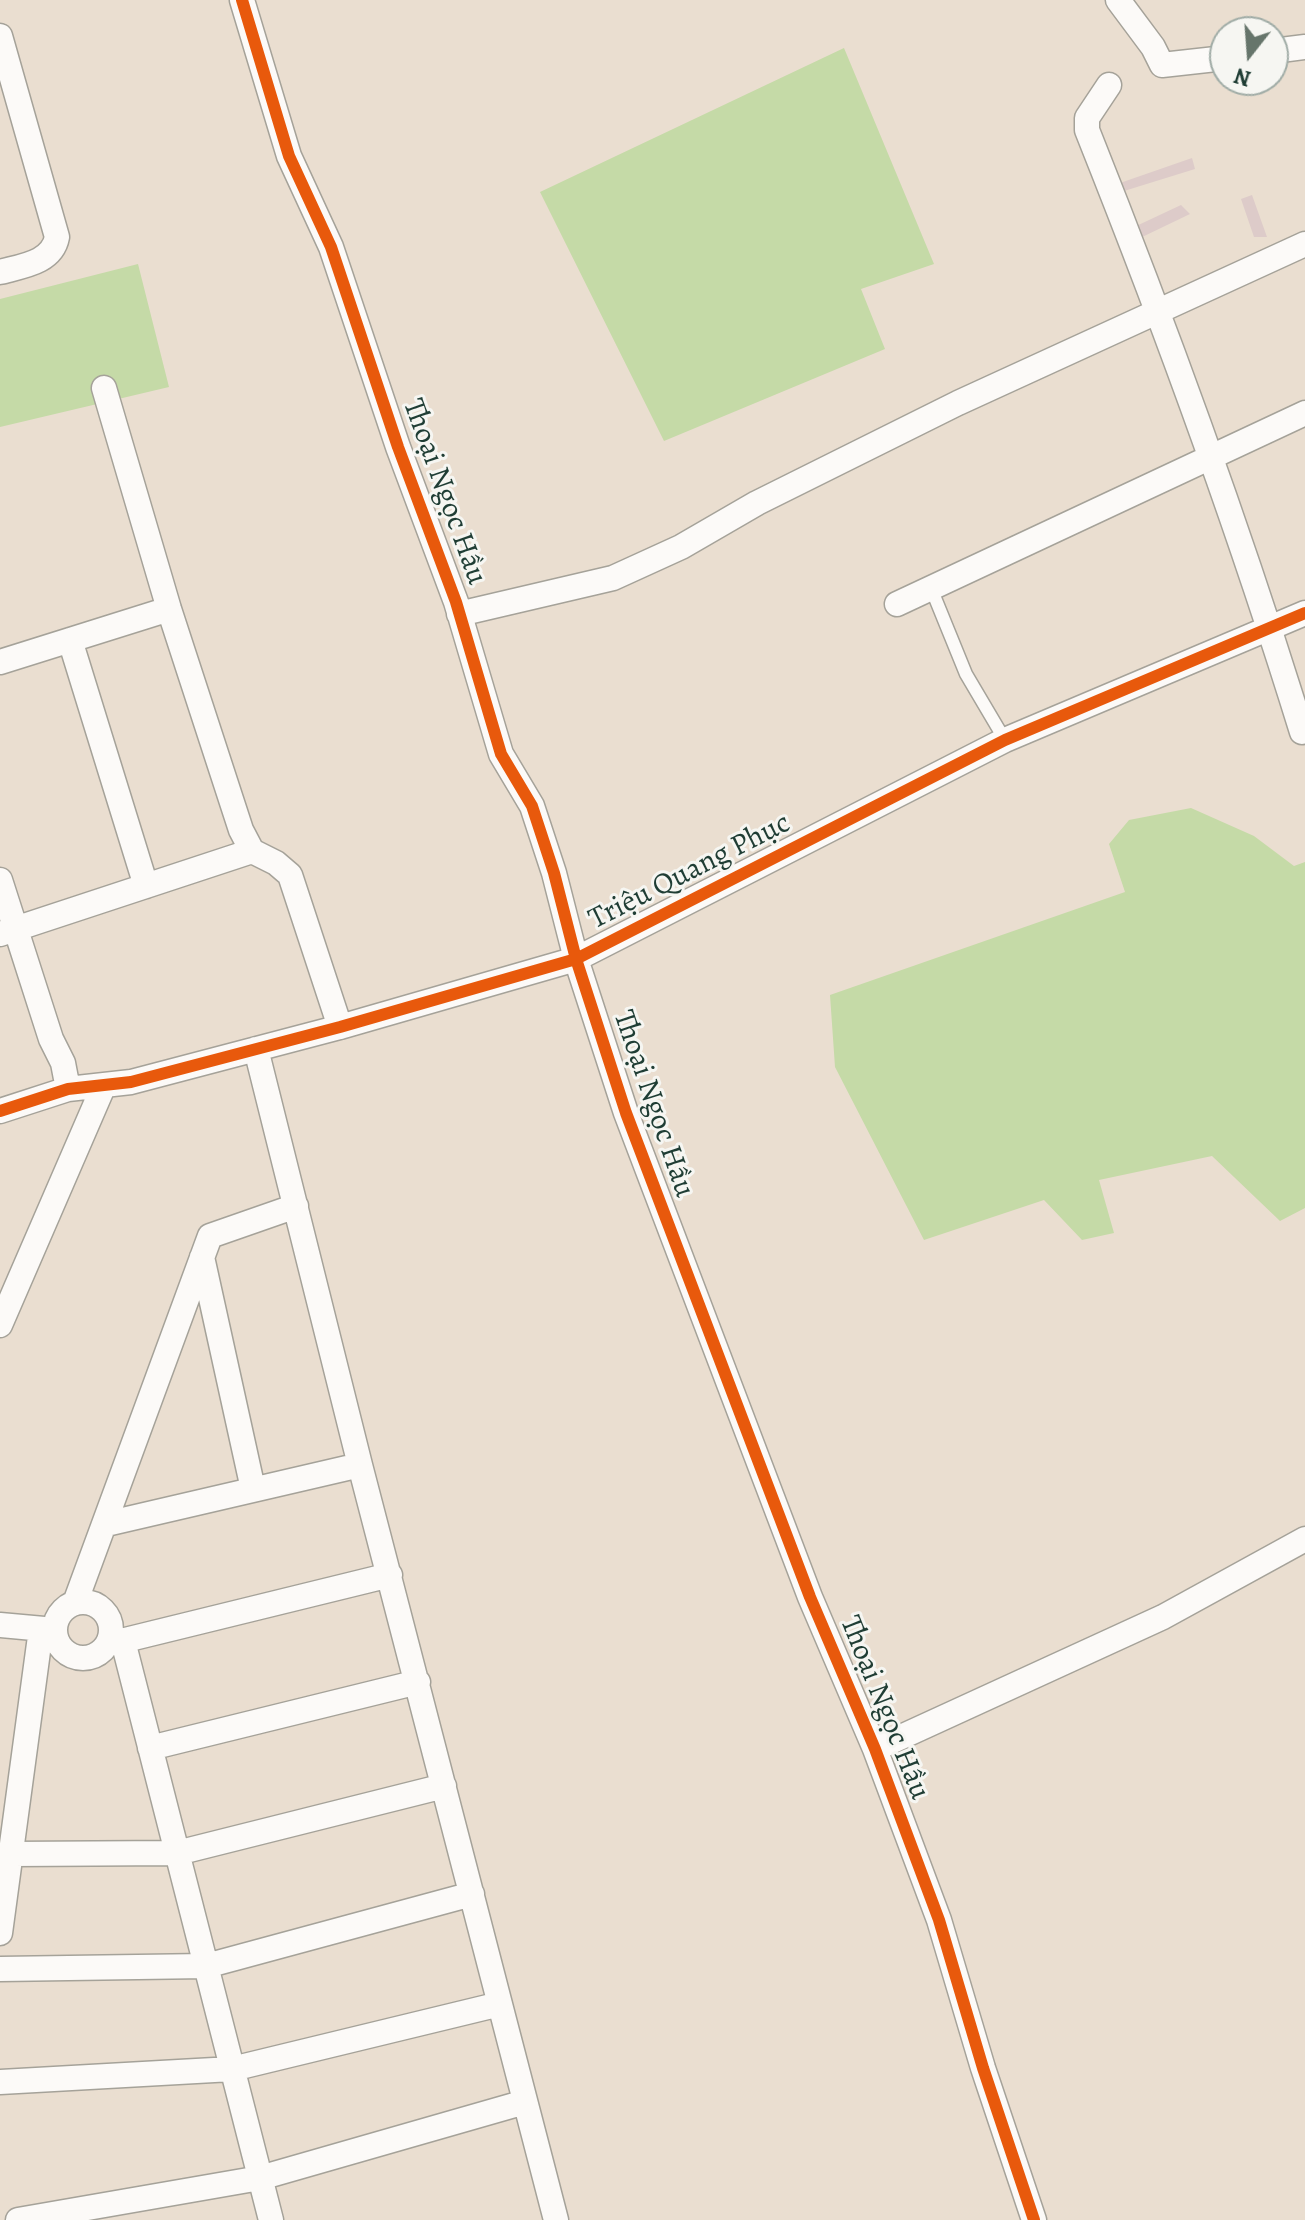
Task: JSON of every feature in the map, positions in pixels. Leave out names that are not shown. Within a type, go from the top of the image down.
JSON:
[{"type":"street","name":"Thoại Ngọc Hầu","points":[[242,0],[289,156],[331,247],[398,447],[459,614],[501,754],[532,806],[554,873],[576,959],[626,1113],[810,1597],[875,1749],[939,1920],[983,2068],[1034,2220]]},
{"type":"street","points":[[1118,0],[1153,47],[1162,65],[1209,60]]},
{"type":"street","points":[[0,36],[57,237],[54,249],[47,256],[34,263],[0,272]]},
{"type":"street","points":[[1109,85],[1087,118],[1087,130],[1159,311],[1270,629],[1302,732]]},
{"type":"street","points":[[459,614],[613,578],[681,547],[757,503],[958,403],[1305,244]]},
{"type":"street","points":[[104,388],[169,609],[241,830],[252,851],[276,863],[290,875],[340,1027]]},
{"type":"street","points":[[897,604],[1305,413]]},
{"type":"street","points":[[0,662],[169,609]]},
{"type":"street","name":"Triệu Quang Phục","points":[[0,1111],[68,1089],[131,1082],[340,1027],[576,959],[1005,740],[1305,613]]},
{"type":"street","points":[[70,640],[146,886]]},
{"type":"street","points":[[8,932],[252,851]]},
{"type":"street","points":[[0,880],[8,932],[63,1063],[68,1089]]},
{"type":"street","points":[[256,1049],[525,2102],[549,2219]]},
{"type":"street","points":[[0,1325],[104,1085]]},
{"type":"street","points":[[0,1933],[48,1630],[60,1614],[75,1603],[210,1236],[296,1206]]},
{"type":"street","points":[[202,1257],[253,1489]]},
{"type":"street","points":[[106,1524],[360,1465]]},
{"type":"street","points":[[875,1749],[1163,1617],[1305,1539]]},
{"type":"street","points":[[0,1625],[48,1630],[60,1647],[75,1658],[94,1657],[116,1643],[390,1575]]},
{"type":"street","points":[[75,1603],[94,1604],[102,1609],[111,1626],[150,1748],[271,2220]]},
{"type":"street","points":[[150,1748],[418,1682]]},
{"type":"street","points":[[12,1854],[177,1853],[444,1786]]},
{"type":"street","points":[[0,1969],[206,1966],[472,1894]]},
{"type":"street","points":[[0,2082],[232,2069],[500,2004]]},
{"type":"street","points":[[18,2220],[260,2178],[525,2102]]},
{"type":"lane","points":[[931,588],[966,674],[1005,740]]},
{"type":"green space","points":[[844,48],[934,264],[861,289],[885,349],[664,441],[540,192]]},
{"type":"green space","points":[[138,264],[169,387],[0,427],[0,299]]},
{"type":"green space","points":[[1191,808],[1254,836],[1294,866],[1305,862],[1305,1208],[1280,1221],[1212,1156],[1099,1180],[1114,1233],[1082,1240],[1044,1200],[924,1240],[835,1067],[830,995],[1125,892],[1109,844],[1129,820]]},
{"type":"building","points":[[1192,158],[1195,169],[1124,191],[1120,183]]},
{"type":"building","points":[[1252,195],[1267,237],[1254,237],[1241,199]]},
{"type":"building","points":[[1181,205],[1190,214],[1138,239],[1132,228]]},
{"type":"cycle path","points":[[242,0],[289,156],[331,247],[398,447],[456,602],[501,754],[532,806],[554,873],[576,959],[626,1113],[810,1597],[875,1749],[939,1920],[983,2068],[1034,2220]]},
{"type":"cycle path","points":[[0,1111],[68,1089],[131,1082],[340,1027],[576,959],[1005,740],[1305,613]]}]
